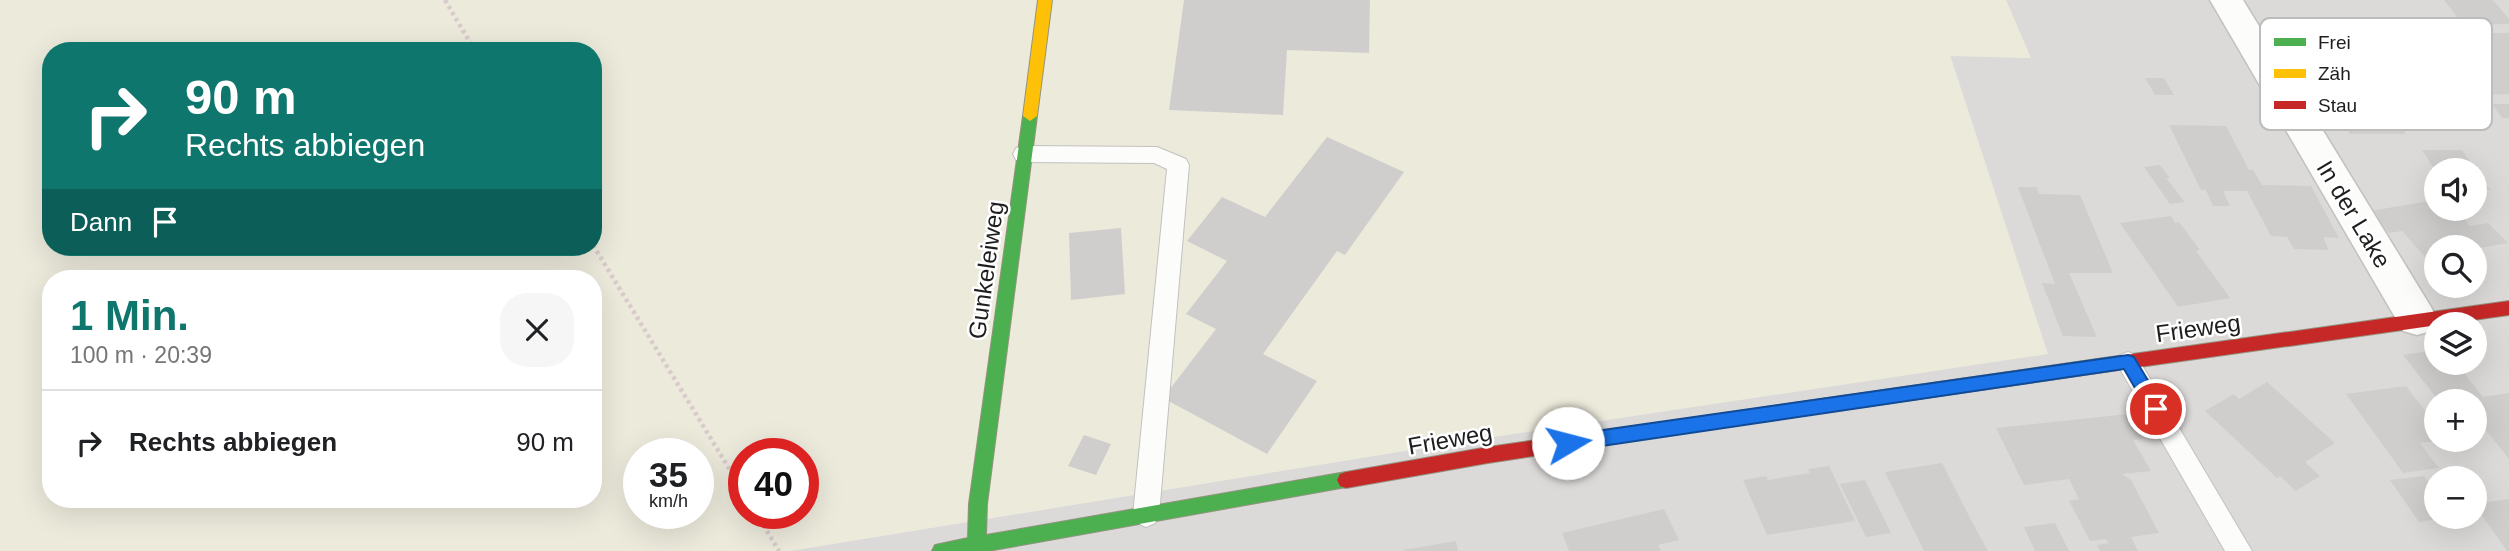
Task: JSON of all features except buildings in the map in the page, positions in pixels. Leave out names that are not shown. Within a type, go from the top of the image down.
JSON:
[{"type":"street","name":"Gunkeleiweg","points":[[977,549],[978,504],[1045,0]]},
{"type":"street","name":"In der Lake","points":[[2226,0],[2260,57]]},
{"type":"street","name":"In der Lake","points":[[2304,130],[2417,319]]},
{"type":"street","name":"Frieweg","points":[[941,551],[977,549],[1146,515],[1488,455],[2417,319],[2509,308]]},
{"type":"lane","points":[[1024,154],[1157,155],[1178,165],[1172,206],[1146,515]]},
{"type":"lane","points":[[2128,362],[2239,551]]},
{"type":"path","points":[[444,0],[470,42]]},
{"type":"path","points":[[600,256],[728,467]]},
{"type":"path","points":[[766,529],[779,551]]},
{"type":"shaded area","points":[[0,0],[2006,0],[2031,58],[1950,56],[2048,354],[1460,442],[789,551],[0,551]]},
{"type":"shaded area","points":[[2006,0],[2509,0],[2509,551],[789,551],[1460,442],[2047,353],[1950,55],[2030,58]]},
{"type":"traffic: fast","points":[[976,551],[978,504],[1030,116]]},
{"type":"traffic: fast","points":[[1670,428],[2097,366]]},
{"type":"traffic: fast","points":[[941,551],[1346,480]]},
{"type":"traffic: slow","points":[[1030,116],[1045,0]]},
{"type":"traffic: jam","points":[[2097,366],[2509,308]]},
{"type":"traffic: jam","points":[[1346,480],[1488,455],[1670,428]]},
{"type":"route","points":[[1568,443],[2128,362],[2156,409]]}]
